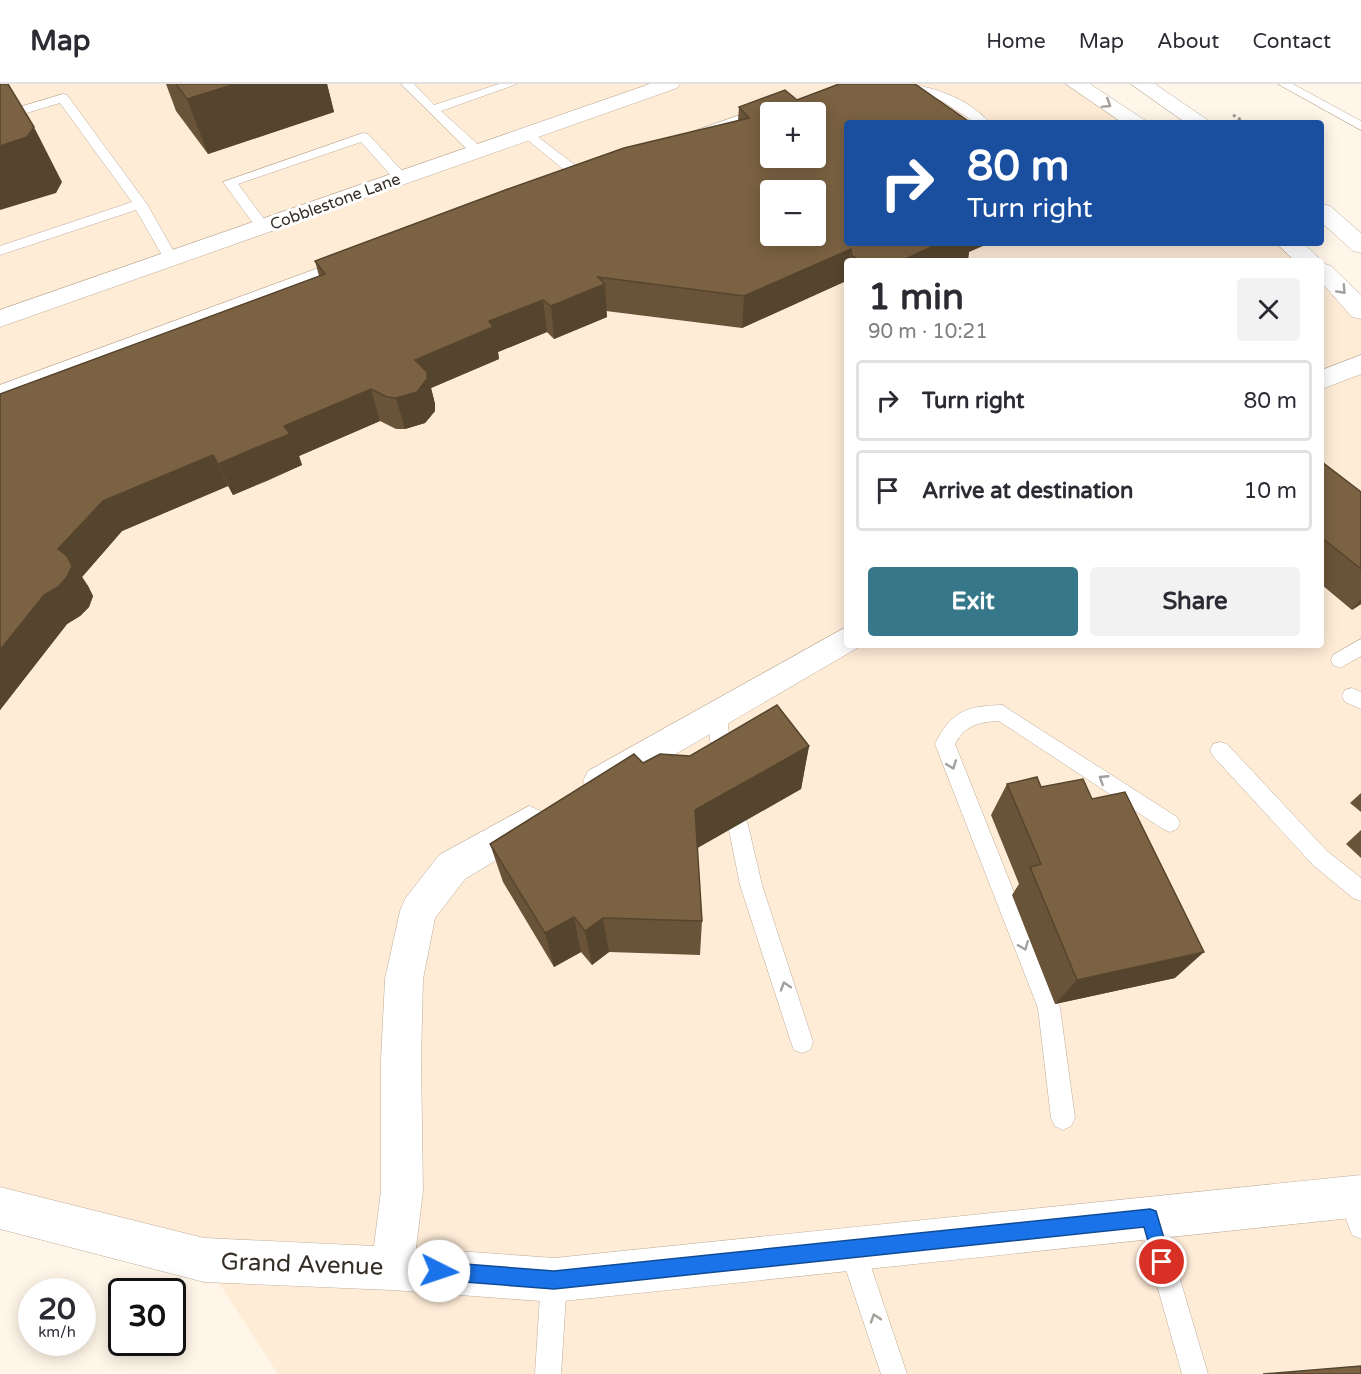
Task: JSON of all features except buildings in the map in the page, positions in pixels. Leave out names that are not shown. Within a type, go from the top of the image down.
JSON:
[{"type":"street","name":"Cobblestone Lane","points":[[0,319],[670,84]]},
{"type":"street","points":[[1076,84],[1133,120]]},
{"type":"street","points":[[1141,84],[1196,120]]},
{"type":"street","points":[[1324,213],[1361,246]]},
{"type":"street","points":[[1292,246],[1306,258]]},
{"type":"street","points":[[1324,273],[1340,286],[1361,311]]},
{"type":"street","points":[[1324,379],[1361,364]]},
{"type":"street","points":[[392,1268],[402,1191],[401,1060],[404,979],[418,911],[452,867],[844,640]]},
{"type":"street","name":"Grand Avenue","points":[[0,1208],[204,1260],[392,1268],[554,1280],[1150,1218],[1357,1206]]},
{"type":"lane","points":[[407,84],[477,151]]},
{"type":"lane","points":[[432,110],[508,84]]},
{"type":"lane","points":[[904,84],[928,88],[946,96],[980,120]]},
{"type":"lane","points":[[1284,84],[1361,126]]},
{"type":"lane","points":[[0,117],[63,98],[140,204],[171,259]]},
{"type":"lane","points":[[676,140],[760,112]]},
{"type":"lane","points":[[529,134],[578,175]]},
{"type":"lane","points":[[263,227],[230,182],[363,137],[400,177]]},
{"type":"lane","points":[[0,251],[140,204]]},
{"type":"lane","points":[[0,391],[356,258]]},
{"type":"lane","points":[[1361,647],[1340,660],[1361,667]]},
{"type":"lane","points":[[716,713],[726,776]]},
{"type":"lane","points":[[1063,1118],[1049,1008],[945,744],[952,727],[975,714],[1002,713],[1170,823]]},
{"type":"lane","points":[[1220,750],[1320,858],[1361,891]]},
{"type":"lane","points":[[738,825],[751,885],[802,1042]]},
{"type":"lane","points":[[1150,1218],[1195,1374]]},
{"type":"lane","points":[[852,1249],[894,1374]]},
{"type":"lane","points":[[548,1374],[554,1280]]},
{"type":"shaded area","points":[[0,84],[1076,84],[1133,120],[844,120],[844,246],[1292,246],[1306,258],[844,258],[844,648],[1324,648],[1324,273],[1340,286],[1361,311],[1361,1374],[278,1374],[204,1260],[0,1208]]},
{"type":"route","points":[[439,1271],[554,1280],[1150,1218],[1162,1262]]}]
